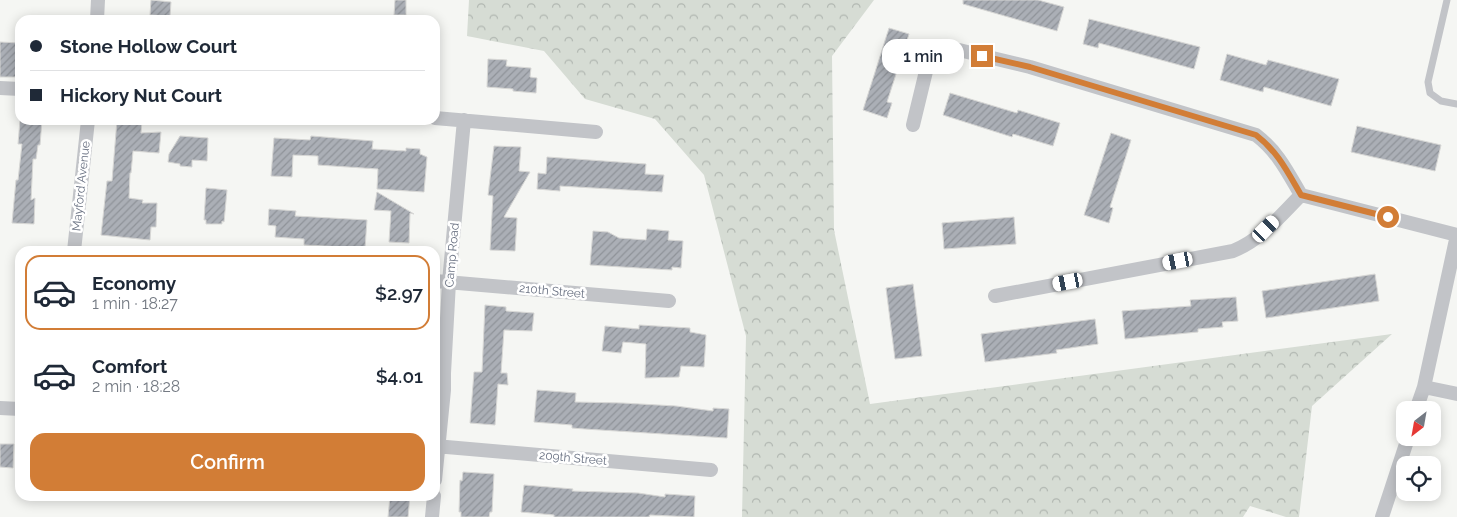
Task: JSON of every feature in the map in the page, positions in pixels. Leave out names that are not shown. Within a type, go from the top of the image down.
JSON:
[{"type":"street","points":[[97,15],[98,0]]},
{"type":"street","points":[[913,125],[928,63],[942,50],[959,50],[1030,67],[1256,135],[1269,145],[1281,159],[1301,195],[1457,235],[1424,387],[1419,401]]},
{"type":"street","points":[[0,88],[15,89]]},
{"type":"street","points":[[440,118],[596,132]]},
{"type":"street","name":"Camp Road","points":[[440,418],[444,390],[442,282],[464,120]]},
{"type":"street","name":"Mayford Avenue","points":[[75,246],[87,125]]},
{"type":"street","points":[[995,296],[1233,251],[1246,246],[1258,237],[1301,195]]},
{"type":"street","name":"210th Street","points":[[442,282],[670,301]]},
{"type":"street","points":[[1424,387],[1457,394]]},
{"type":"street","points":[[0,408],[15,409]]},
{"type":"street","name":"209th Street","points":[[440,446],[711,470]]},
{"type":"street","points":[[1382,517],[1405,446]]},
{"type":"street","points":[[432,517],[434,501]]},
{"type":"lane","points":[[1447,0],[1428,82],[1430,93],[1441,101],[1457,104]]},
{"type":"green space","points":[[469,0],[874,0],[832,56],[834,230],[870,404],[1392,334],[1312,406],[1299,517],[1286,517],[1250,506],[1243,517],[742,517],[746,336],[704,175],[655,119],[585,99],[544,51],[467,36]]},
{"type":"building","points":[[151,0],[171,2],[170,15],[150,15]]},
{"type":"building","points":[[395,0],[406,0],[406,15],[394,15]]},
{"type":"building","points":[[963,0],[1038,0],[1064,7],[1057,31],[963,4]]},
{"type":"building","points":[[1089,19],[1200,47],[1194,69],[1099,43],[1098,48],[1083,44]]},
{"type":"building","points":[[889,28],[909,34],[887,102],[892,103],[887,118],[863,110]]},
{"type":"building","points":[[0,42],[15,43],[15,77],[0,77]]},
{"type":"building","points":[[1227,54],[1266,65],[1268,60],[1339,79],[1331,106],[1264,87],[1263,92],[1220,80]]},
{"type":"building","points":[[488,59],[507,60],[506,66],[531,68],[530,77],[537,78],[536,93],[487,87]]},
{"type":"building","points":[[950,93],[1017,113],[1018,110],[1060,123],[1053,146],[1013,134],[1012,137],[943,115]]},
{"type":"building","points":[[20,125],[42,125],[40,145],[38,145],[36,159],[33,159],[31,200],[35,198],[34,224],[12,223],[22,144],[18,144]]},
{"type":"building","points":[[117,125],[142,125],[141,133],[161,132],[159,153],[133,151],[130,173],[129,198],[143,200],[142,203],[157,203],[156,227],[151,227],[150,240],[101,235],[107,181],[112,181]]},
{"type":"building","points":[[1357,126],[1441,145],[1435,171],[1351,152]]},
{"type":"building","points":[[1111,133],[1131,140],[1110,207],[1113,208],[1109,223],[1084,215]]},
{"type":"building","points":[[180,136],[208,138],[207,161],[192,160],[192,167],[168,162],[169,154]]},
{"type":"building","points":[[311,136],[373,141],[372,149],[406,151],[406,148],[420,149],[420,154],[427,157],[424,192],[377,189],[378,169],[318,165],[318,156],[293,155],[292,177],[271,176],[274,138],[310,140]]},
{"type":"building","points":[[494,146],[521,147],[519,171],[530,172],[504,217],[517,218],[515,251],[490,250],[493,196],[488,195]]},
{"type":"building","points":[[547,157],[646,164],[645,174],[664,175],[662,192],[560,186],[560,191],[537,189],[538,173],[546,174]]},
{"type":"building","points":[[206,188],[227,190],[224,222],[222,221],[222,224],[206,224],[206,220],[204,220]]},
{"type":"building","points":[[377,192],[414,214],[410,213],[409,243],[389,242],[391,211],[374,210]]},
{"type":"building","points":[[269,209],[296,211],[295,216],[367,220],[365,246],[304,245],[304,239],[275,237],[276,226],[268,225]]},
{"type":"building","points":[[1014,217],[1016,244],[944,249],[942,223]]},
{"type":"building","points":[[647,229],[669,231],[668,240],[683,241],[681,268],[672,267],[672,270],[590,265],[593,231],[608,232],[619,238],[646,240]]},
{"type":"building","points":[[1375,274],[1379,301],[1266,318],[1262,291]]},
{"type":"building","points":[[913,284],[922,356],[895,359],[886,288]]},
{"type":"building","points":[[1236,297],[1238,321],[1222,322],[1223,327],[1198,329],[1198,332],[1125,339],[1122,311],[1191,306],[1190,300]]},
{"type":"building","points":[[485,305],[506,307],[506,311],[534,313],[532,331],[504,330],[501,373],[507,373],[508,385],[498,384],[495,425],[470,423],[474,372],[482,372]]},
{"type":"building","points":[[1095,319],[1098,344],[1056,350],[1057,353],[985,362],[981,334]]},
{"type":"building","points":[[639,325],[690,328],[690,332],[706,335],[704,367],[681,366],[679,377],[645,378],[646,344],[623,342],[621,353],[602,351],[605,326],[639,329]]},
{"type":"building","points":[[537,390],[576,393],[575,402],[676,406],[713,411],[713,408],[729,409],[727,438],[572,428],[572,425],[534,422]]},
{"type":"building","points":[[0,444],[14,444],[13,468],[0,467]]},
{"type":"building","points":[[463,472],[494,474],[492,512],[490,512],[489,517],[461,517],[461,512],[459,512],[460,480],[462,481]]},
{"type":"building","points":[[524,485],[573,489],[572,491],[638,493],[665,497],[665,494],[695,496],[694,517],[650,515],[649,517],[554,517],[554,515],[521,512]]},
{"type":"building","points":[[390,501],[410,501],[408,517],[388,517]]},
{"type":"route","points":[[982,56],[1030,67],[1256,135],[1269,145],[1281,159],[1301,195],[1388,217]]}]
